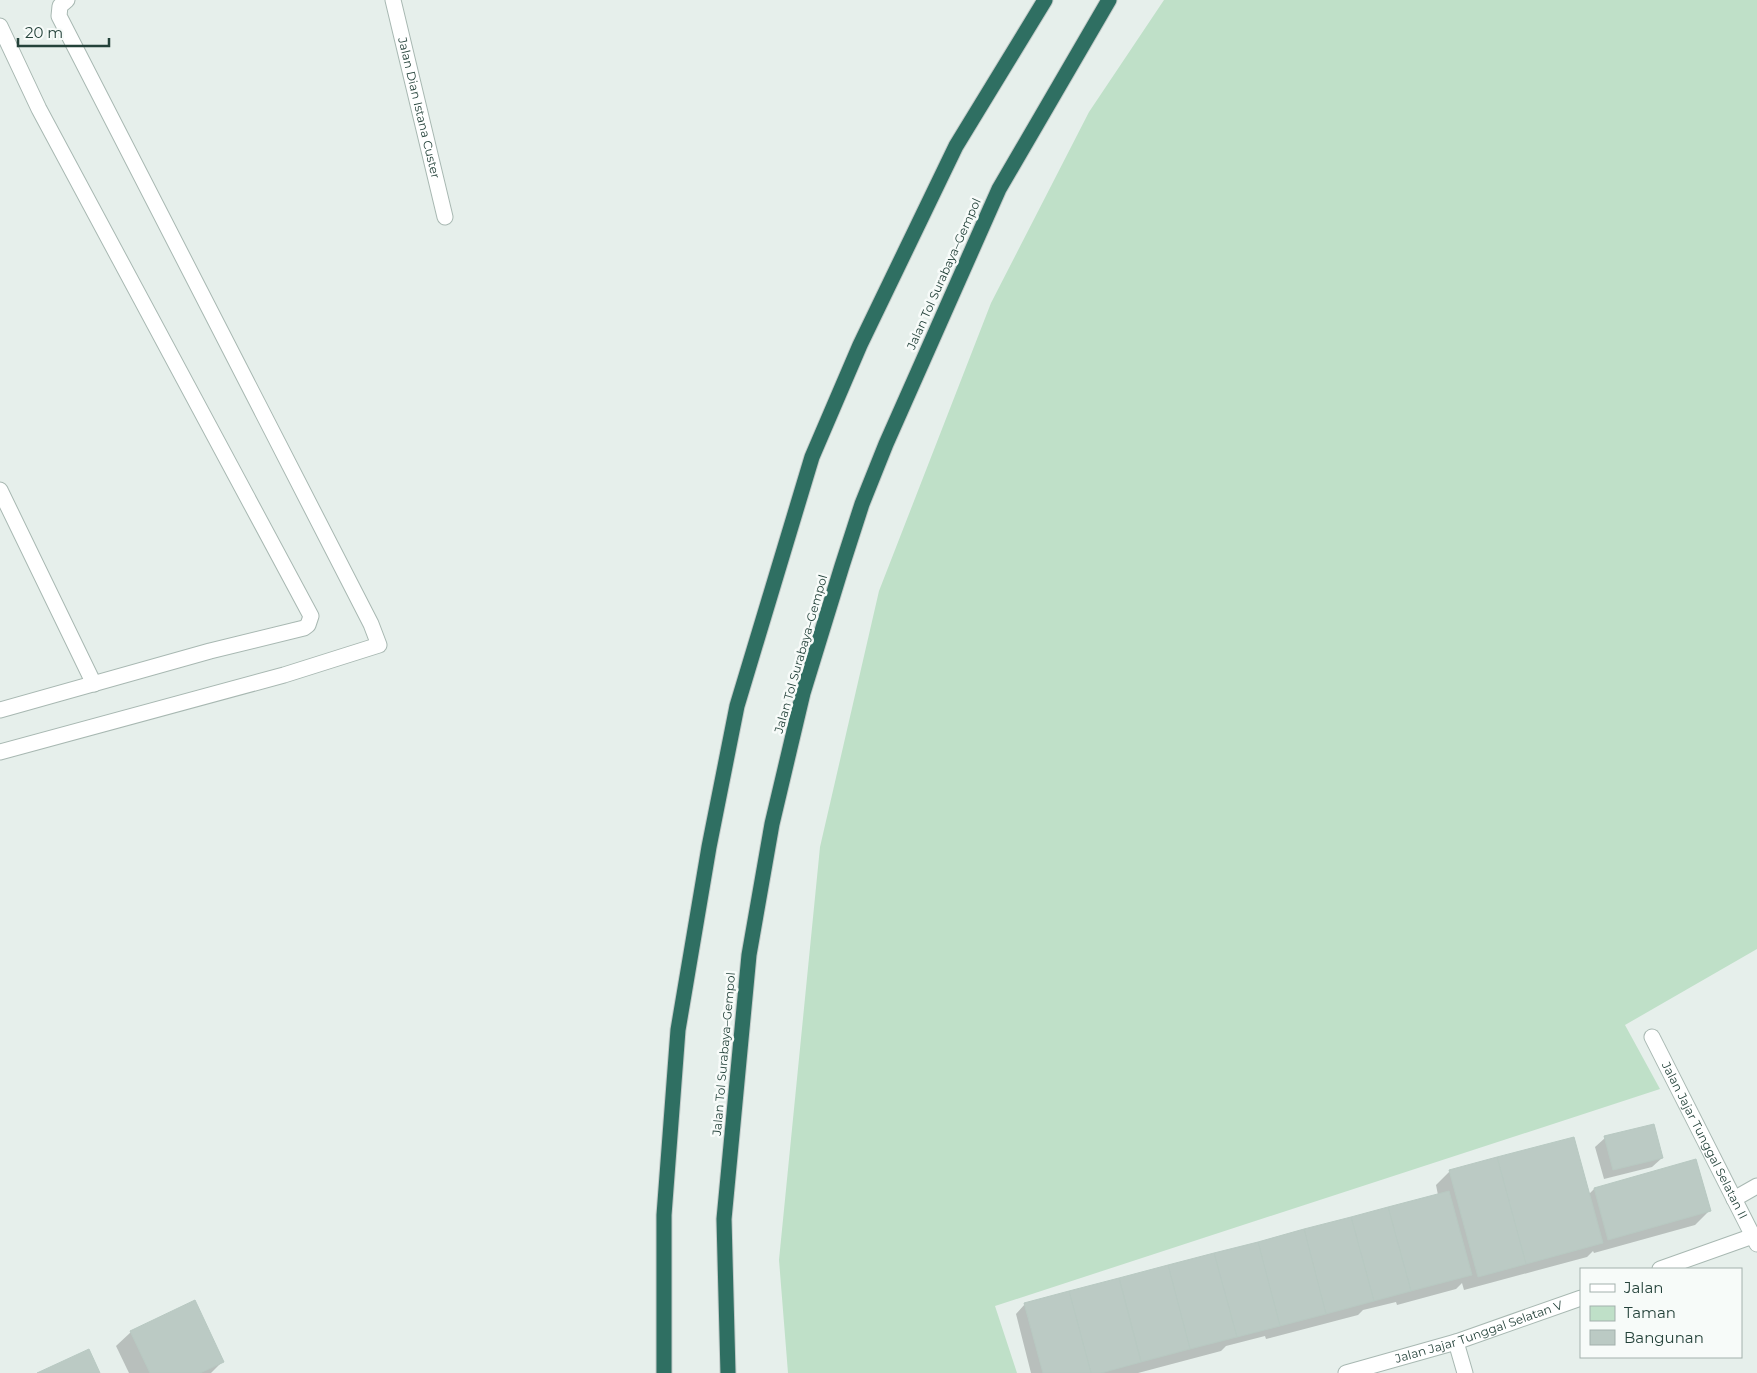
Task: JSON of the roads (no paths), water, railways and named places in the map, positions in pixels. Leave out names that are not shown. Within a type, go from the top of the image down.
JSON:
[{"type":"highway","points":[[664,1373],[664,1215],[678,1030],[709,847],[737,706],[812,457],[860,345],[956,146],[1045,0]]},
{"type":"highway","name":"Jalan Tol Surabaya–Gempol","points":[[728,1373],[724,1219],[749,955],[772,824],[803,693],[862,504],[898,416],[998,189],[1109,0]]},
{"type":"street","points":[[0,752],[284,675],[379,645],[366,616],[59,16],[60,6],[66,0]]},
{"type":"street","name":"Jalan Dian Istana Custer","points":[[393,0],[445,217]]},
{"type":"street","points":[[0,26],[44,118],[311,616],[308,625],[304,628],[210,651],[0,710]]},
{"type":"street","points":[[0,490],[94,684]]},
{"type":"street","name":"Jalan Jajar Tunggal Selatan II","points":[[1652,1037],[1755,1240]]},
{"type":"street","points":[[1734,1199],[1757,1186]]},
{"type":"street","points":[[1663,1268],[1755,1240]]},
{"type":"street","name":"Jalan Jajar Tunggal Selatan V","points":[[1346,1373],[1456,1342],[1580,1298]]},
{"type":"street","points":[[1456,1342],[1465,1373]]}]
